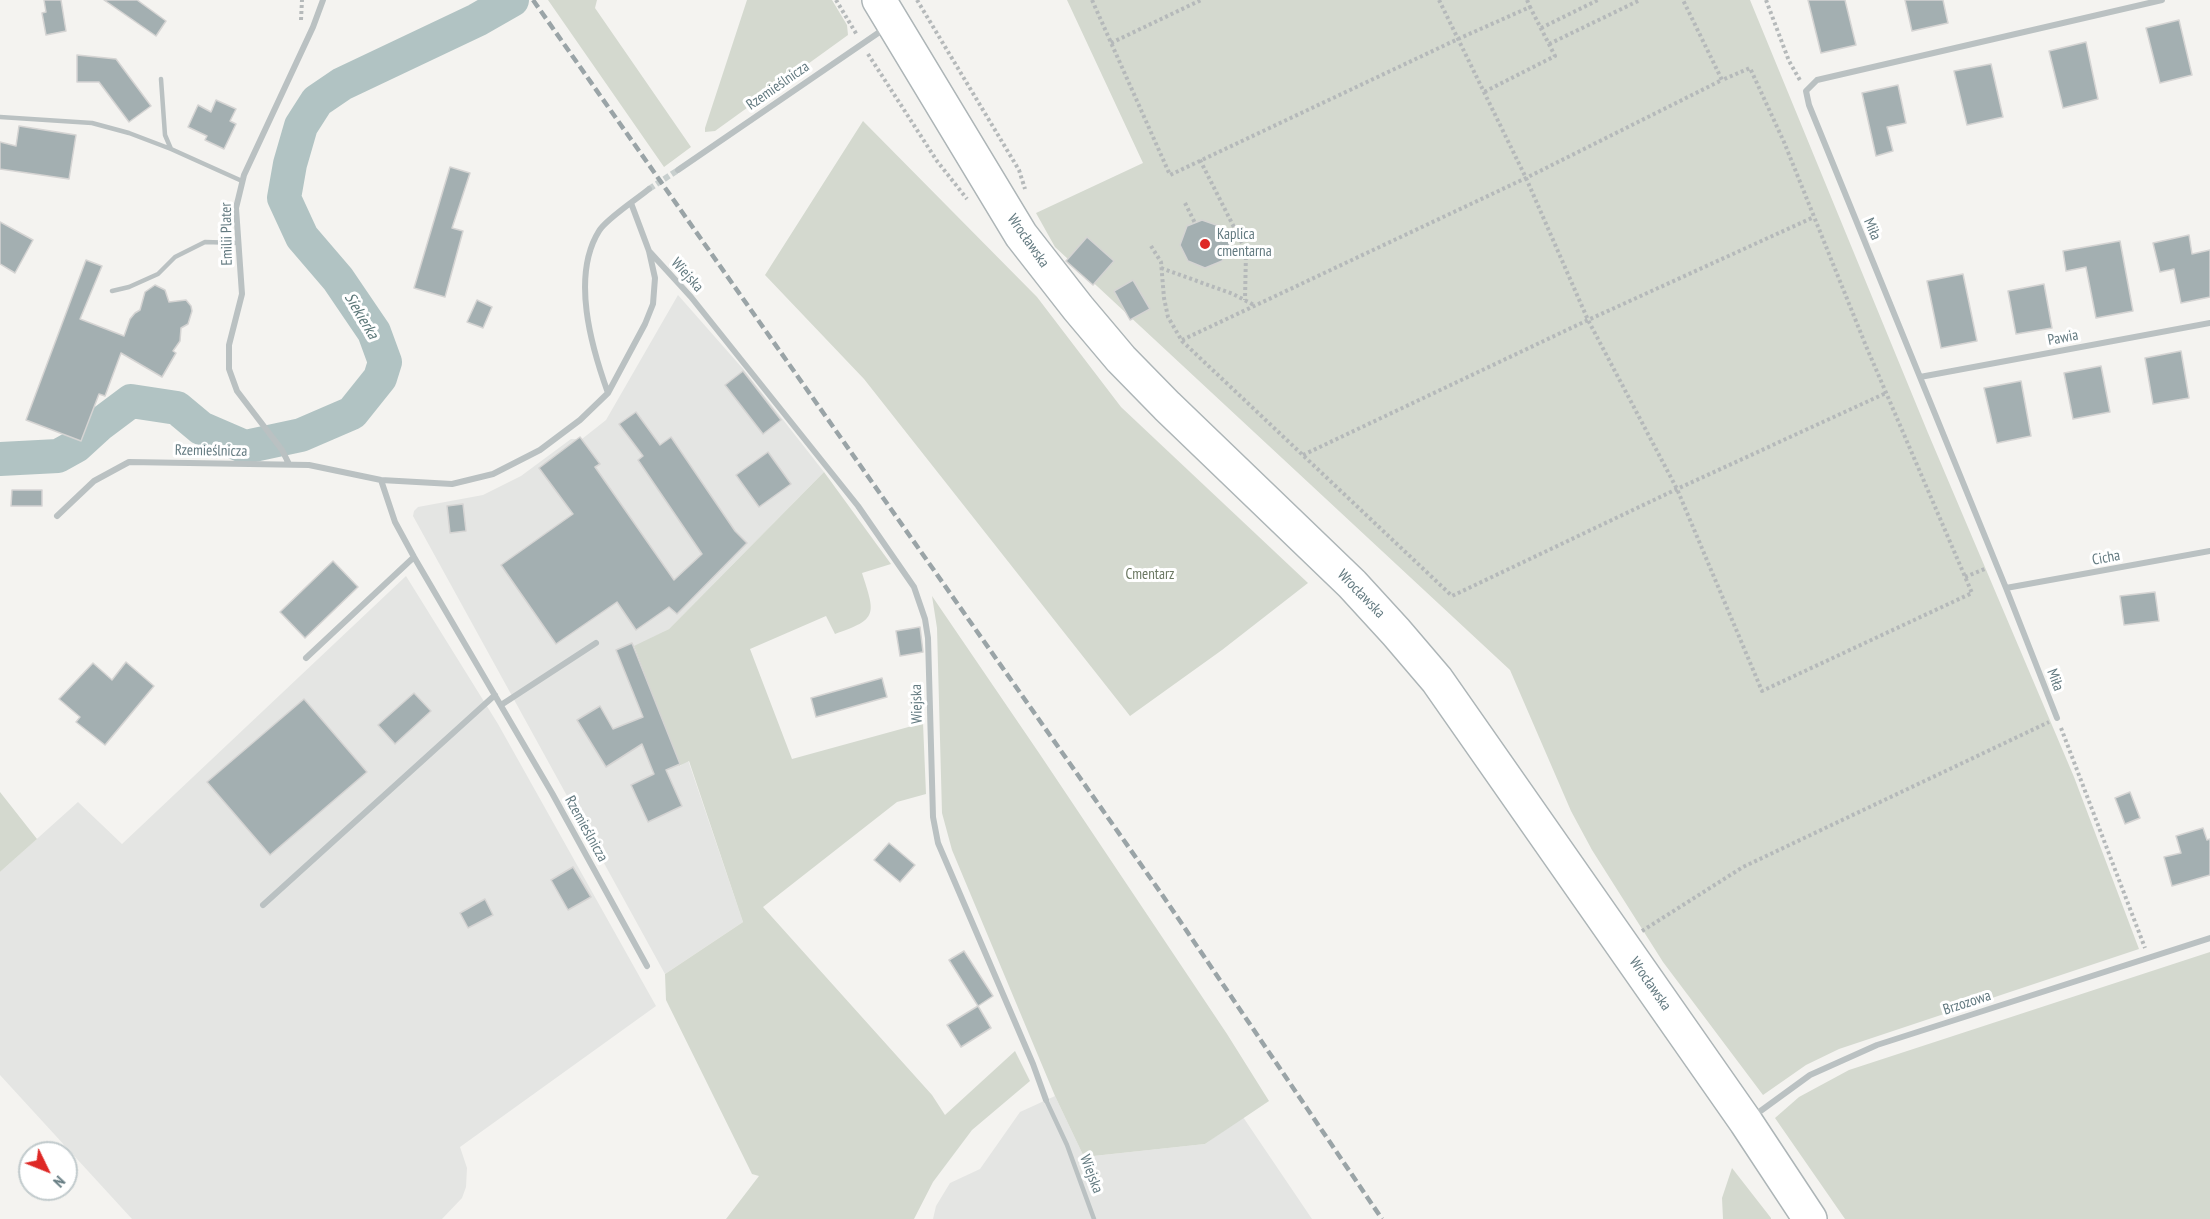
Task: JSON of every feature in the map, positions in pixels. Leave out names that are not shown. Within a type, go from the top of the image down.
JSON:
[{"type":"main road","name":"Wrocławska","points":[[886,12],[1022,235],[1078,308],[1167,406],[1352,584],[1437,681],[1746,1122],[1810,1219]]},
{"type":"street","name":"Emilii Plater","points":[[289,464],[282,450],[237,391],[229,369],[229,345],[242,294],[236,208],[242,181],[313,27],[323,0]]},
{"type":"street","points":[[1806,91],[1817,80],[2162,0]]},
{"type":"street","name":"Rzemieślnicza","points":[[678,170],[862,43],[886,12]]},
{"type":"street","name":"Miła","points":[[1806,91],[1817,127],[1996,563],[2057,718]]},
{"type":"street","points":[[608,393],[598,365],[587,312],[585,274],[590,248],[600,228],[649,189]]},
{"type":"street","name":"Rzemieślnicza","points":[[57,516],[94,481],[129,462],[309,465],[381,480],[452,484],[492,474],[540,450],[580,420],[608,393],[645,324],[653,304],[656,278],[631,203]]},
{"type":"street","name":"Wiejska","points":[[649,252],[691,297],[824,461],[914,587],[925,619],[928,638],[933,817],[938,843],[1033,1064],[1046,1100]]},
{"type":"street","name":"Pawia","points":[[1920,377],[2210,322]]},
{"type":"street","name":"Rzemieślnicza","points":[[381,480],[394,522],[501,705],[647,966]]},
{"type":"street","name":"Cicha","points":[[2006,588],[2210,551]]},
{"type":"street","points":[[306,658],[414,557]]},
{"type":"street","points":[[501,705],[596,643]]},
{"type":"street","points":[[263,906],[495,695]]},
{"type":"street","name":"Brzozowa","points":[[1746,1122],[1810,1075],[1852,1055],[1927,1028],[2210,938]]},
{"type":"lane","points":[[161,79],[165,135],[171,149]]},
{"type":"lane","points":[[0,117],[92,123],[129,133],[171,149],[242,181]]},
{"type":"lane","points":[[112,291],[129,287],[158,274],[176,257],[205,242],[237,243]]},
{"type":"lane","name":"Wiejska","points":[[1046,1100],[1094,1219]]},
{"type":"path","points":[[836,0],[937,161],[972,205]]},
{"type":"path","points":[[1092,0],[1170,175],[1530,7]]},
{"type":"path","points":[[1111,43],[1201,0]]},
{"type":"path","points":[[1182,341],[1526,178],[1750,68],[1972,592],[1762,692],[1677,489],[1588,320],[1526,178],[1439,0]]},
{"type":"path","points":[[1484,92],[1555,56],[1527,0]]},
{"type":"path","points":[[1541,28],[1598,0]]},
{"type":"path","points":[[1549,44],[1640,0]]},
{"type":"path","points":[[1683,0],[1722,80]]},
{"type":"path","points":[[1766,0],[1789,61],[1806,91]]},
{"type":"path","points":[[1200,160],[1246,251],[1245,300]]},
{"type":"path","points":[[1185,203],[1195,223]]},
{"type":"path","points":[[1303,455],[1814,216]]},
{"type":"path","points":[[1151,246],[1161,262],[1167,317],[1182,341],[1452,596],[1886,393]]},
{"type":"path","points":[[1161,268],[1255,305]]},
{"type":"path","points":[[1965,577],[1996,563]]},
{"type":"path","points":[[1622,944],[1750,863],[2057,718],[2148,958]]},
{"type":"shaded area","points":[[678,295],[744,370],[824,472],[669,629],[634,647],[680,766],[688,760],[743,922],[665,974],[413,516],[418,507],[483,495],[521,476],[571,439],[582,439],[606,420]]},
{"type":"shaded area","points":[[406,576],[498,724],[656,1006],[460,1147],[467,1168],[466,1187],[462,1198],[442,1219],[132,1219],[78,1160],[78,1141],[60,1141],[0,1075],[0,872],[78,802],[122,844]]},
{"type":"shaded area","points":[[1055,1096],[1084,1157],[1205,1144],[1243,1117],[1312,1219],[933,1219],[936,1206],[950,1183],[980,1169],[1020,1112]]},
{"type":"green space","points":[[548,0],[597,0],[595,8],[691,147],[664,167]]},
{"type":"green space","points":[[747,0],[832,0],[847,25],[848,35],[715,131],[705,132],[705,128]]},
{"type":"green space","points":[[1067,0],[1750,0],[1928,433],[2074,777],[2139,949],[1839,1049],[1806,1065],[1763,1095],[1663,962],[1592,850],[1571,811],[1510,670],[1055,247],[1036,213],[1143,163]]},
{"type":"green space","name":"Cmentarz","points":[[863,121],[1037,297],[1121,407],[1308,583],[1222,650],[1130,716],[864,379],[765,275]]},
{"type":"green space","points":[[824,472],[891,564],[862,573],[871,606],[870,613],[860,624],[835,634],[826,616],[750,649],[792,759],[923,723],[926,794],[897,802],[763,907],[932,1095],[945,1115],[1015,1051],[1030,1081],[972,1130],[933,1182],[914,1219],[726,1219],[759,1176],[752,1174],[666,1000],[665,974],[743,922],[689,761],[679,766],[634,646],[669,629]]},
{"type":"green space","points":[[932,596],[1227,1034],[1269,1101],[1205,1144],[1084,1157],[1055,1096],[952,850],[942,813],[937,628]]},
{"type":"green space","points":[[0,792],[37,839],[0,872]]},
{"type":"green space","points":[[2210,952],[2210,1219],[1845,1219],[1775,1118],[1799,1097],[1849,1070]]},
{"type":"green space","points":[[1732,1168],[1771,1219],[1723,1219],[1722,1198]]},
{"type":"building","points":[[44,0],[61,0],[66,31],[46,35],[42,13],[46,12]]},
{"type":"building","points":[[104,0],[137,0],[166,21],[156,36]]},
{"type":"building","points":[[1808,0],[1845,0],[1856,45],[1821,53]]},
{"type":"building","points":[[1905,0],[1943,0],[1948,23],[1912,31]]},
{"type":"building","points":[[2179,20],[2192,75],[2160,83],[2146,28]]},
{"type":"building","points":[[2086,42],[2098,99],[2063,108],[2049,51]]},
{"type":"building","points":[[77,55],[116,59],[151,106],[129,122],[99,82],[77,82]]},
{"type":"building","points":[[1991,64],[2003,117],[1967,125],[1954,71]]},
{"type":"building","points":[[1898,85],[1906,123],[1887,127],[1893,151],[1876,156],[1862,93]]},
{"type":"building","points":[[216,100],[236,109],[230,121],[236,124],[224,149],[205,140],[207,136],[188,127],[198,105],[211,112]]},
{"type":"building","points":[[19,126],[76,135],[69,179],[0,169],[0,142],[16,146]]},
{"type":"building","points":[[450,167],[470,173],[452,228],[463,231],[445,297],[414,288]]},
{"type":"building","name":"Kaplica cmentarna","points":[[1202,220],[1222,227],[1230,244],[1222,261],[1205,268],[1188,261],[1180,245],[1187,226]]},
{"type":"building","points":[[0,222],[33,240],[15,273],[0,264]]},
{"type":"building","points":[[2189,235],[2192,254],[2210,250],[2210,297],[2181,303],[2174,269],[2160,272],[2153,243]]},
{"type":"building","points":[[1087,237],[1114,261],[1093,285],[1066,261]]},
{"type":"building","points":[[2120,241],[2133,311],[2096,318],[2086,267],[2066,271],[2063,251]]},
{"type":"building","points":[[86,260],[102,266],[80,319],[124,336],[130,319],[140,310],[145,292],[155,285],[165,290],[169,302],[186,300],[192,311],[188,324],[181,328],[180,341],[173,351],[176,353],[162,377],[121,353],[105,396],[99,394],[81,441],[26,420]]},
{"type":"building","points":[[1963,274],[1977,341],[1941,348],[1927,281]]},
{"type":"building","points":[[1133,280],[1150,309],[1130,320],[1114,291]]},
{"type":"building","points":[[2044,284],[2052,328],[2016,334],[2008,291]]},
{"type":"building","points":[[477,300],[492,307],[483,328],[467,322]]},
{"type":"building","points":[[2181,351],[2189,398],[2153,404],[2145,358]]},
{"type":"building","points":[[2101,366],[2110,412],[2073,419],[2064,373]]},
{"type":"building","points":[[743,371],[781,420],[763,434],[725,385]]},
{"type":"building","points":[[2021,381],[2031,436],[1997,443],[1984,388]]},
{"type":"building","points":[[636,412],[660,445],[671,437],[735,531],[747,543],[677,614],[669,607],[636,630],[617,602],[556,644],[501,565],[573,514],[539,468],[580,437],[600,464],[595,467],[674,580],[702,554],[638,460],[643,456],[619,424]]},
{"type":"building","points":[[768,452],[791,484],[759,507],[736,475]]},
{"type":"building","points":[[12,490],[42,490],[42,506],[11,506]]},
{"type":"building","points":[[463,504],[466,531],[450,533],[447,506]]},
{"type":"building","points":[[333,561],[358,587],[305,638],[280,612]]},
{"type":"building","points":[[2155,592],[2159,621],[2124,625],[2120,596]]},
{"type":"building","points":[[920,627],[923,652],[900,656],[896,631]]},
{"type":"building","points":[[632,643],[680,764],[666,770],[682,806],[648,822],[631,785],[654,774],[642,744],[606,767],[577,720],[600,706],[613,729],[643,717],[616,650]]},
{"type":"building","points":[[126,662],[154,686],[105,745],[76,722],[80,717],[59,699],[93,663],[112,680]]},
{"type":"building","points":[[882,678],[887,697],[816,717],[811,698]]},
{"type":"building","points":[[414,693],[431,711],[395,744],[378,725]]},
{"type":"building","points":[[304,699],[367,772],[270,855],[207,782]]},
{"type":"building","points":[[2130,792],[2140,818],[2125,824],[2115,798]]},
{"type":"building","points":[[2203,828],[2207,840],[2210,839],[2210,875],[2172,886],[2164,857],[2181,853],[2176,836]]},
{"type":"building","points":[[889,843],[915,865],[900,882],[874,860]]},
{"type":"building","points":[[573,867],[591,897],[568,910],[551,880]]},
{"type":"building","points":[[485,899],[493,915],[468,928],[460,913]]},
{"type":"building","points":[[964,951],[993,996],[978,1006],[949,960]]},
{"type":"building","points":[[978,1006],[991,1028],[961,1047],[947,1025]]},
{"type":"waterway","name":"Siekierka","points":[[0,459],[58,456],[76,446],[131,401],[177,408],[201,428],[245,447],[301,435],[352,413],[380,378],[385,362],[374,332],[338,279],[302,237],[284,198],[290,164],[301,126],[317,101],[342,84],[477,20],[512,0]]},
{"type":"tunnel","points":[[649,189],[678,170]]},
{"type":"railway","points":[[533,0],[1163,896],[1382,1219]]},
{"type":"place","name":"Kaplica cmentarna","points":[[1205,244]]}]
